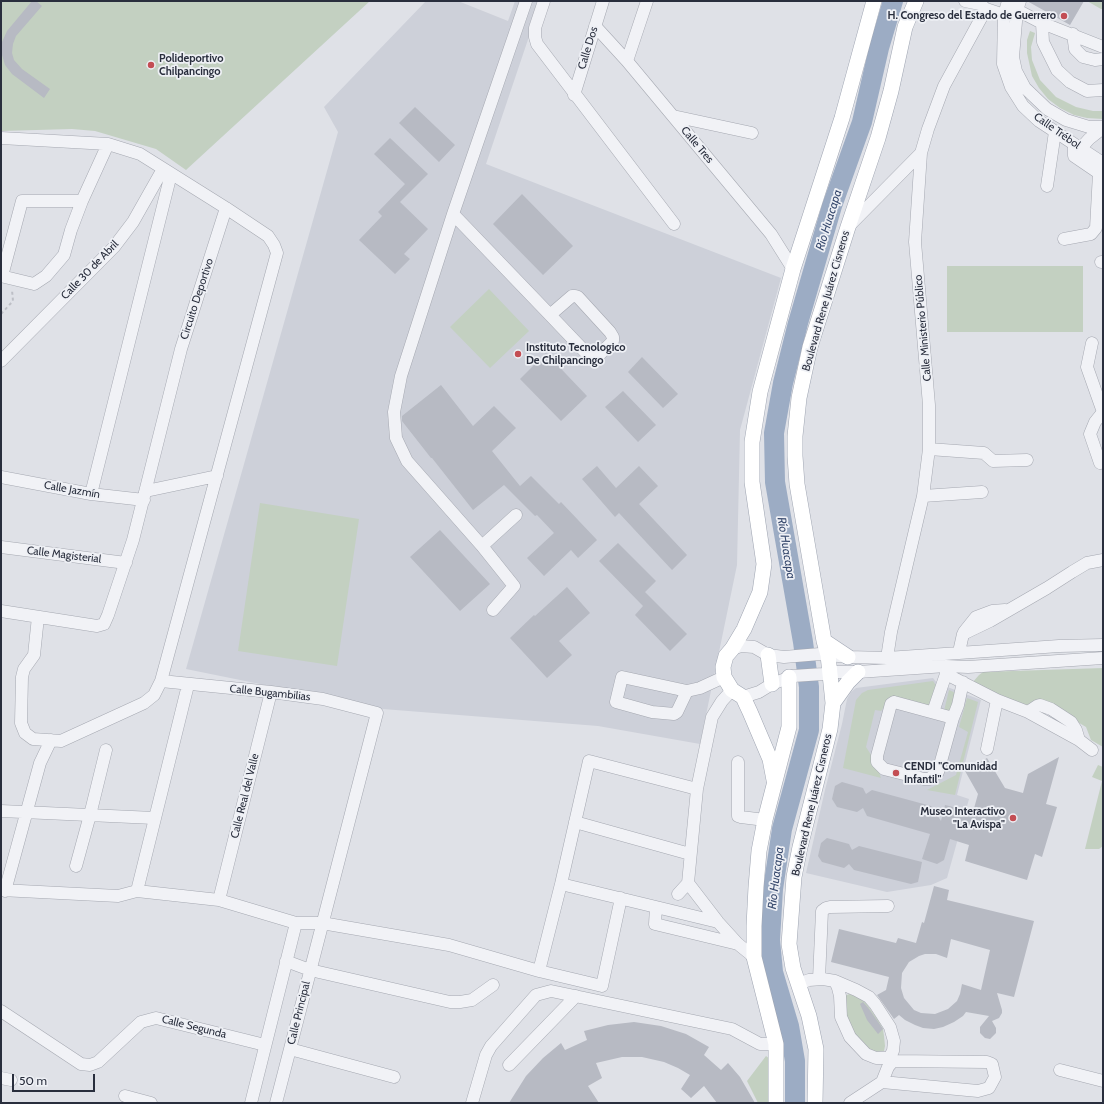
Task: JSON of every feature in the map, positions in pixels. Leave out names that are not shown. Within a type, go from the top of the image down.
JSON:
[{"type":"main road","points":[[774,780],[770,759],[737,693],[724,678],[723,667],[726,656],[744,629],[760,592],[764,564],[752,482],[752,442],[760,392],[793,270],[842,118],[874,1]]},
{"type":"main road","name":"Boulevard Rene Juárez Cisneros","points":[[815,1103],[816,1049],[809,1016],[793,968],[789,944],[794,877],[800,847],[830,729],[833,703],[797,484],[795,436],[799,398],[810,347],[878,138],[891,91],[905,27],[916,1]]},
{"type":"main road","points":[[824,650],[848,657]]},
{"type":"main road","points":[[768,655],[772,684]]},
{"type":"main road","points":[[833,703],[848,682],[858,672]]},
{"type":"main road","points":[[776,1103],[776,1044],[754,957],[756,887],[759,851],[765,820],[774,780],[789,727],[791,676]]},
{"type":"street","points":[[493,610],[514,586],[482,546],[407,461],[396,438],[394,412],[401,376],[453,214],[526,1]]},
{"type":"street","points":[[544,1],[535,28],[537,44],[574,95],[674,224]]},
{"type":"street","name":"Calle Dos","points":[[574,95],[603,1]]},
{"type":"street","points":[[627,61],[647,1]]},
{"type":"street","points":[[965,1],[980,4],[986,9],[1004,15]]},
{"type":"street","points":[[986,9],[1001,1]]},
{"type":"street","name":"Calle Trébol","points":[[1008,1],[1004,15],[1003,64],[1011,87],[1023,106],[1039,121],[1078,146]]},
{"type":"street","points":[[1019,5],[1042,23],[1103,47]]},
{"type":"street","name":"Calle Trébol","points":[[1019,5],[1013,57],[1016,71],[1025,88],[1047,109],[1066,120],[1089,127],[1103,127]]},
{"type":"street","name":"Calle Ministerio Público","points":[[887,658],[891,632],[922,496],[929,449],[929,405],[915,242],[921,153],[944,86],[986,9]]},
{"type":"street","points":[[1042,23],[1043,42],[1057,70],[1070,82],[1087,90],[1103,90]]},
{"type":"street","name":"Calle Tres","points":[[595,26],[627,61],[771,234],[793,270]]},
{"type":"street","points":[[1072,34],[1075,49],[1083,57],[1095,60],[1103,59]]},
{"type":"street","points":[[672,116],[752,134]]},
{"type":"street","points":[[1064,239],[1091,234],[1096,228],[1101,166],[1074,156],[1078,146],[1103,127]]},
{"type":"street","points":[[1047,186],[1055,132]]},
{"type":"street","points":[[1,138],[108,144],[140,154],[268,236],[277,252],[161,681],[154,695],[144,703],[61,740],[33,739],[25,733],[21,723],[22,677],[24,669],[34,655],[38,617],[1,611]]},
{"type":"street","points":[[82,201],[22,200],[2,276],[34,284],[46,276],[64,255],[71,230],[82,201],[108,144]]},
{"type":"street","points":[[848,227],[921,153]]},
{"type":"street","points":[[91,494],[167,171]]},
{"type":"street","name":"Calle 30 de Abril","points":[[1,361],[114,247],[133,222],[167,171]]},
{"type":"street","name":"Circuito Deportivo","points":[[38,617],[97,626],[104,624],[126,563],[145,495],[181,349],[226,208]]},
{"type":"street","points":[[453,214],[591,358],[598,356],[613,341],[613,337],[610,332],[578,297],[572,296],[550,315]]},
{"type":"street","points":[[1092,343],[1087,366],[1103,412],[1095,422],[1090,434],[1100,463]]},
{"type":"street","points":[[929,449],[984,453],[993,461],[1027,460]]},
{"type":"street","name":"Calle Jazmín","points":[[1,477],[91,494],[145,495],[217,476]]},
{"type":"street","points":[[922,496],[982,492]]},
{"type":"street","points":[[482,546],[516,515]]},
{"type":"street","name":"Calle Magisterial","points":[[1,547],[126,563]]},
{"type":"street","points":[[959,652],[963,634],[1008,611],[1087,563],[1103,560]]},
{"type":"street","points":[[848,657],[887,658],[959,652],[1103,645]]},
{"type":"street","points":[[732,649],[741,646],[754,647],[768,655],[791,657],[824,650]]},
{"type":"street","points":[[678,894],[688,883],[697,789],[712,718],[722,702],[737,693],[758,692],[791,676],[827,673],[946,670],[968,667],[1103,658]]},
{"type":"street","points":[[946,670],[963,682],[997,700],[1028,712],[1079,740],[1092,750]]},
{"type":"street","points":[[934,710],[946,670]]},
{"type":"street","points":[[687,691],[677,712],[674,714],[652,712],[616,702],[622,677],[687,691],[700,688],[724,678]]},
{"type":"street","name":"Calle Bugambilias","points":[[161,681],[188,685],[271,692],[323,699],[377,713]]},
{"type":"street","points":[[954,716],[897,702],[891,704],[877,756],[879,766],[884,769],[924,780],[929,779],[938,772],[954,716],[963,682]]},
{"type":"street","points":[[137,891],[188,685]]},
{"type":"street","name":"Calle Real del Valle","points":[[219,900],[271,692]]},
{"type":"street","points":[[987,749],[997,700]]},
{"type":"street","name":"Calle Principal","points":[[276,1103],[377,713]]},
{"type":"street","points":[[51,740],[40,764],[3,891],[118,896],[137,891],[219,900],[296,923],[322,923],[449,945],[539,971],[602,986],[621,898]]},
{"type":"street","points":[[76,866],[106,750]]},
{"type":"street","points":[[539,971],[589,762],[697,789]]},
{"type":"street","points":[[738,762],[738,816],[765,820]]},
{"type":"street","points":[[1,811],[154,818]]},
{"type":"street","points":[[575,822],[690,854]]},
{"type":"street","points":[[688,883],[718,922],[738,944],[754,957]]},
{"type":"street","points":[[561,884],[718,922]]},
{"type":"street","points":[[819,979],[822,911],[830,907],[888,906]]},
{"type":"street","points":[[656,907],[655,924],[738,944]]},
{"type":"street","points":[[251,1103],[296,923]]},
{"type":"street","points":[[286,961],[310,970],[450,1002],[472,1000],[493,985]]},
{"type":"street","points":[[798,984],[809,980],[819,979],[835,981],[863,994],[869,997],[876,1004],[890,1027],[894,1041],[893,1051],[882,1082],[850,1103]]},
{"type":"street","points":[[835,981],[840,996],[840,1017],[850,1037],[866,1054],[876,1058],[891,1059],[987,1062],[992,1064],[995,1077],[989,1088],[978,1091],[882,1082]]},
{"type":"street","points":[[472,1103],[486,1054],[491,1046],[536,995],[551,991],[732,1029],[760,1044],[776,1044]]},
{"type":"street","points":[[509,1065],[576,996]]},
{"type":"street","name":"Calle Segunda","points":[[1,1011],[81,1064],[90,1065],[98,1062],[142,1022],[156,1018],[265,1045]]},
{"type":"street","points":[[290,1049],[394,1077]]},
{"type":"street","points":[[1060,1070],[1103,1082]]},
{"type":"street","points":[[125,1096],[150,1103]]},
{"type":"path","points":[[1,314],[13,301],[12,289]]},
{"type":"shaded area","name":"Instituto Tecnologico De Chilpancingo","points":[[426,1],[458,1],[508,21],[515,1],[541,1],[486,164],[781,278],[740,430],[737,565],[700,744],[598,726],[383,709],[186,669],[338,132],[324,107]]},
{"type":"shaded area","name":"CENDI \"Comunidad Infantil\"","points":[[933,678],[937,683],[981,700],[957,795],[969,799],[947,878],[931,885],[887,892],[806,873],[847,699],[851,692],[856,688]]},
{"type":"green space","name":"Polideportivo Chilpancingo","points":[[1,1],[370,1],[186,170],[156,149],[95,131],[72,129],[1,131]]},
{"type":"green space","points":[[1087,1],[1103,1],[1103,9],[1101,9]]},
{"type":"green space","points":[[1030,31],[1035,33],[1031,47],[1032,60],[1040,80],[1056,97],[1076,107],[1093,111],[1103,111],[1103,119],[1074,115],[1060,108],[1048,99],[1032,76],[1027,53],[1027,40]]},
{"type":"green space","points":[[947,266],[1083,266],[1083,332],[947,332]]},
{"type":"green space","points":[[489,289],[529,331],[490,368],[450,327]]},
{"type":"green space","points":[[260,503],[359,519],[337,666],[238,651]]},
{"type":"green space","points":[[1103,668],[1103,747],[1091,740],[1086,727],[1046,703],[1024,705],[972,683],[983,672]]},
{"type":"green space","points":[[933,681],[937,687],[930,707],[887,704],[881,711],[875,710],[866,747],[875,761],[881,778],[843,768],[856,700],[862,693],[868,690]]},
{"type":"green space","points":[[949,690],[958,694],[952,713],[944,711]]},
{"type":"green space","points":[[967,698],[978,702],[955,795],[927,790],[956,775],[968,732],[959,727]]},
{"type":"green space","points":[[1098,765],[1103,767],[1103,846],[1099,849],[1085,849],[1102,781],[1092,777]]},
{"type":"green space","points":[[849,994],[857,996],[866,1003],[878,1020],[883,1029],[885,1046],[884,1051],[873,1052],[862,1044],[849,1029],[843,999]]},
{"type":"green space","points":[[766,1056],[770,1059],[771,1103],[758,1103],[747,1081]]},
{"type":"building","points":[[32,1],[36,1],[42,6],[16,36],[12,53],[14,60],[22,69],[50,89],[44,98],[12,74],[5,65],[2,55],[2,42],[7,31]]},
{"type":"building","name":"H. Congreso del Estado de Guerrero","points":[[1027,1],[1084,1],[1070,25]]},
{"type":"building","points":[[415,107],[455,145],[439,162],[399,123]]},
{"type":"building","points":[[390,138],[428,174],[400,202],[428,229],[404,254],[410,259],[395,274],[359,240],[382,216],[378,212],[405,184],[374,154]]},
{"type":"building","points":[[522,194],[573,246],[543,275],[493,224]]},
{"type":"building","points":[[546,353],[587,396],[561,421],[520,379]]},
{"type":"building","points":[[642,357],[678,394],[663,408],[628,372]]},
{"type":"building","points":[[441,385],[473,426],[494,406],[516,428],[492,451],[520,486],[531,476],[559,504],[561,502],[597,540],[578,558],[571,550],[544,576],[527,558],[554,533],[537,515],[535,516],[504,485],[473,510],[431,458],[402,421],[402,416]]},
{"type":"building","points":[[623,391],[656,425],[638,442],[605,407]]},
{"type":"building","points":[[597,466],[616,488],[639,466],[658,486],[639,504],[687,555],[672,570],[619,513],[615,517],[582,479]]},
{"type":"building","points":[[440,530],[490,584],[460,611],[410,557]]},
{"type":"building","points":[[618,543],[656,581],[645,592],[687,634],[670,651],[635,615],[643,606],[599,561]]},
{"type":"building","points":[[567,587],[590,613],[559,641],[572,655],[547,678],[510,638]]},
{"type":"building","name":"Museo Interactivo \"La Avispa\"","points":[[1059,757],[1046,804],[1057,807],[1042,857],[1035,854],[1027,880],[965,861],[969,845],[950,839],[944,860],[937,864],[922,859],[930,834],[867,816],[863,808],[857,812],[837,807],[832,799],[835,786],[842,782],[863,788],[866,794],[872,790],[931,806],[941,821],[945,805],[973,812],[978,794],[965,771],[987,758],[1005,788],[1023,793],[1028,774]]},
{"type":"building","points":[[827,838],[849,844],[852,850],[859,846],[922,862],[918,882],[911,884],[854,870],[849,864],[844,868],[822,862],[818,856],[821,843]]},
{"type":"building","points":[[934,886],[949,890],[947,900],[1034,921],[1014,997],[997,993],[1002,1013],[999,1018],[992,1021],[996,1028],[996,1033],[990,1039],[985,1038],[980,1033],[980,1027],[989,1016],[966,1012],[954,1022],[934,1029],[923,1028],[915,1025],[899,1015],[894,1019],[877,995],[886,990],[889,977],[831,962],[839,929],[896,943],[898,938],[916,943],[922,922],[924,923]],"holes":[[[951,939],[990,950],[981,990],[962,984],[957,1001],[948,1009],[935,1014],[921,1013],[914,1010],[904,998],[901,988],[902,973],[909,962],[919,956],[925,954],[936,954],[947,958]]]},
{"type":"building","points":[[863,1002],[883,1029],[878,1034],[867,1020],[860,1004]]},
{"type":"building","points":[[634,1022],[661,1026],[686,1034],[709,1047],[704,1055],[721,1070],[728,1063],[740,1077],[755,1103],[717,1103],[704,1086],[691,1098],[681,1089],[690,1075],[664,1062],[642,1057],[622,1057],[596,1063],[602,1078],[588,1086],[599,1103],[509,1103],[526,1076],[543,1058],[561,1043],[565,1050],[587,1040],[584,1031],[608,1025]]},
{"type":"waterway","name":"Río Huacapa","points":[[795,1103],[795,1061],[789,1026],[773,972],[770,940],[773,889],[782,829],[809,730],[809,687],[803,642],[775,482],[774,433],[783,383],[798,323],[832,206],[862,122],[879,48],[893,1]]},
{"type":"place","name":"H. Congreso del Estado de Guerrero","points":[[1064,16]]},
{"type":"place","name":"Polideportivo Chilpancingo","points":[[151,65]]},
{"type":"place","name":"Instituto Tecnologico De Chilpancingo","points":[[518,354]]},
{"type":"place","name":"CENDI \"Comunidad Infantil\"","points":[[896,773]]},
{"type":"place","name":"Museo Interactivo \"La Avispa\"","points":[[1013,818]]}]
